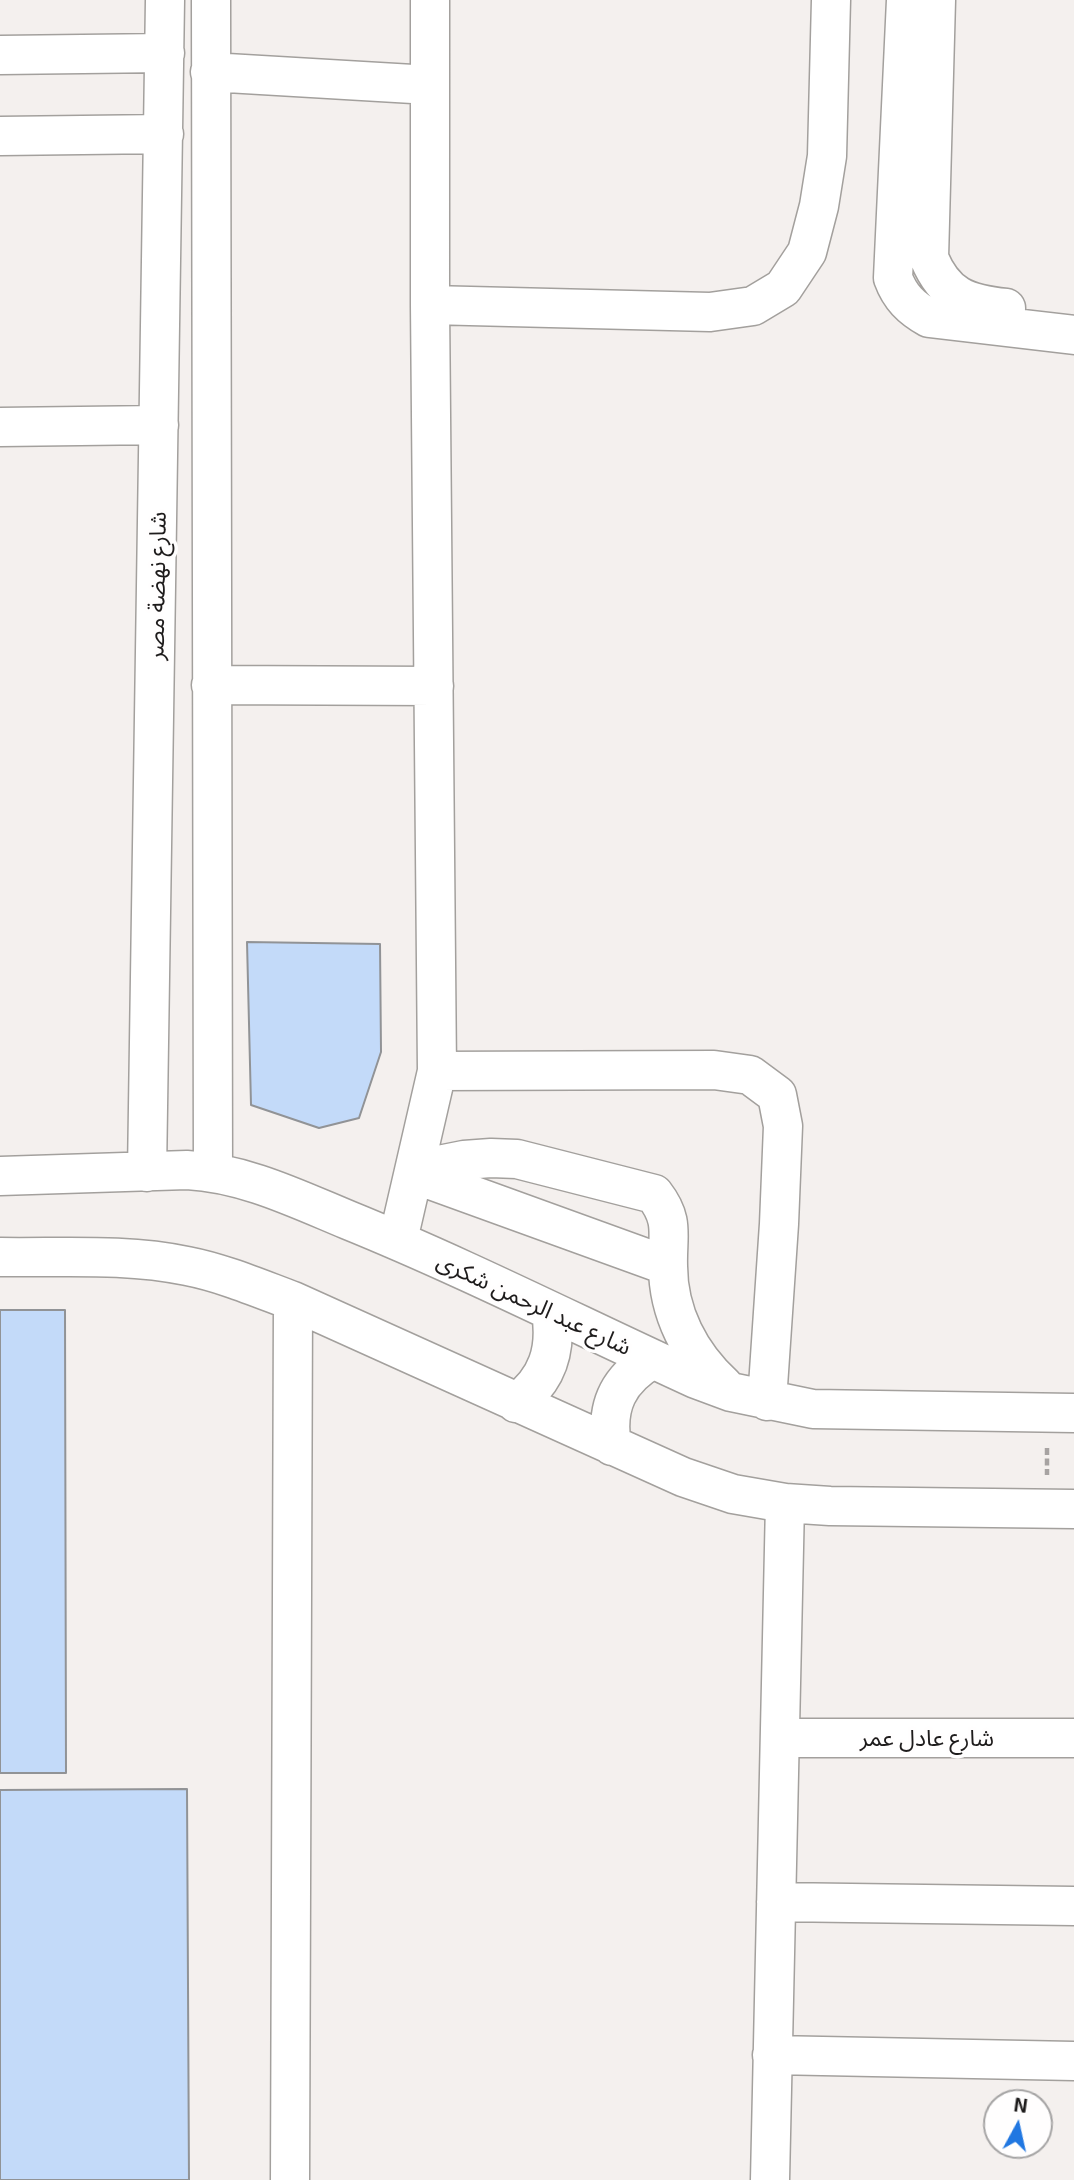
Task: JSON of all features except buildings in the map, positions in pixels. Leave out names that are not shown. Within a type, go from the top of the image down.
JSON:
[{"type":"street","name":"شارع نهضة مصر","points":[[147,1172],[165,0]]},
{"type":"street","points":[[211,0],[213,1171]]},
{"type":"street","points":[[398,1240],[437,1071],[430,0]]},
{"type":"street","points":[[430,305],[710,312],[753,306],[782,288],[807,252],[819,206],[827,156],[831,0]]},
{"type":"street","points":[[906,0],[912,239],[929,258],[936,275],[948,289],[963,299],[979,306],[1074,314]]},
{"type":"street","points":[[936,0],[912,239],[893,278],[897,289],[915,310],[929,318],[1074,335]]},
{"type":"street","points":[[0,55],[165,53]]},
{"type":"street","points":[[210,72],[430,85]]},
{"type":"street","points":[[0,136],[164,134]]},
{"type":"street","points":[[0,427],[159,425]]},
{"type":"street","points":[[211,685],[433,685]]},
{"type":"street","points":[[151,905],[212,905]]},
{"type":"street","points":[[414,1174],[464,1160],[517,1159],[654,1194],[668,1218],[671,1300],[678,1323],[692,1349],[710,1373],[749,1396],[779,1224],[783,1126],[777,1095],[750,1075],[714,1070],[437,1071]]},
{"type":"street","name":"شارع عبد الرحمن شكرى","points":[[0,1176],[213,1171],[247,1179],[398,1240],[653,1359],[749,1396],[813,1409],[1060,1413]]},
{"type":"street","points":[[414,1174],[668,1266]]},
{"type":"street","points":[[0,1257],[125,1259],[186,1266],[236,1280],[293,1301],[612,1446],[696,1482],[733,1494],[785,1503],[830,1506],[1060,1509]]},
{"type":"street","points":[[290,2180],[293,1301]]},
{"type":"street","points":[[516,1403],[528,1394],[547,1369],[553,1350],[551,1312]]},
{"type":"street","points":[[612,1446],[610,1417],[619,1390],[628,1377],[653,1359]]},
{"type":"street","points":[[770,2180],[785,1503]]},
{"type":"street","name":"شارع عادل عمر","points":[[780,1738],[1074,1738]]},
{"type":"street","points":[[776,1902],[1074,1906]]},
{"type":"street","points":[[772,2056],[1074,2061]]},
{"type":"path","points":[[1060,1413],[1060,1509]]}]
